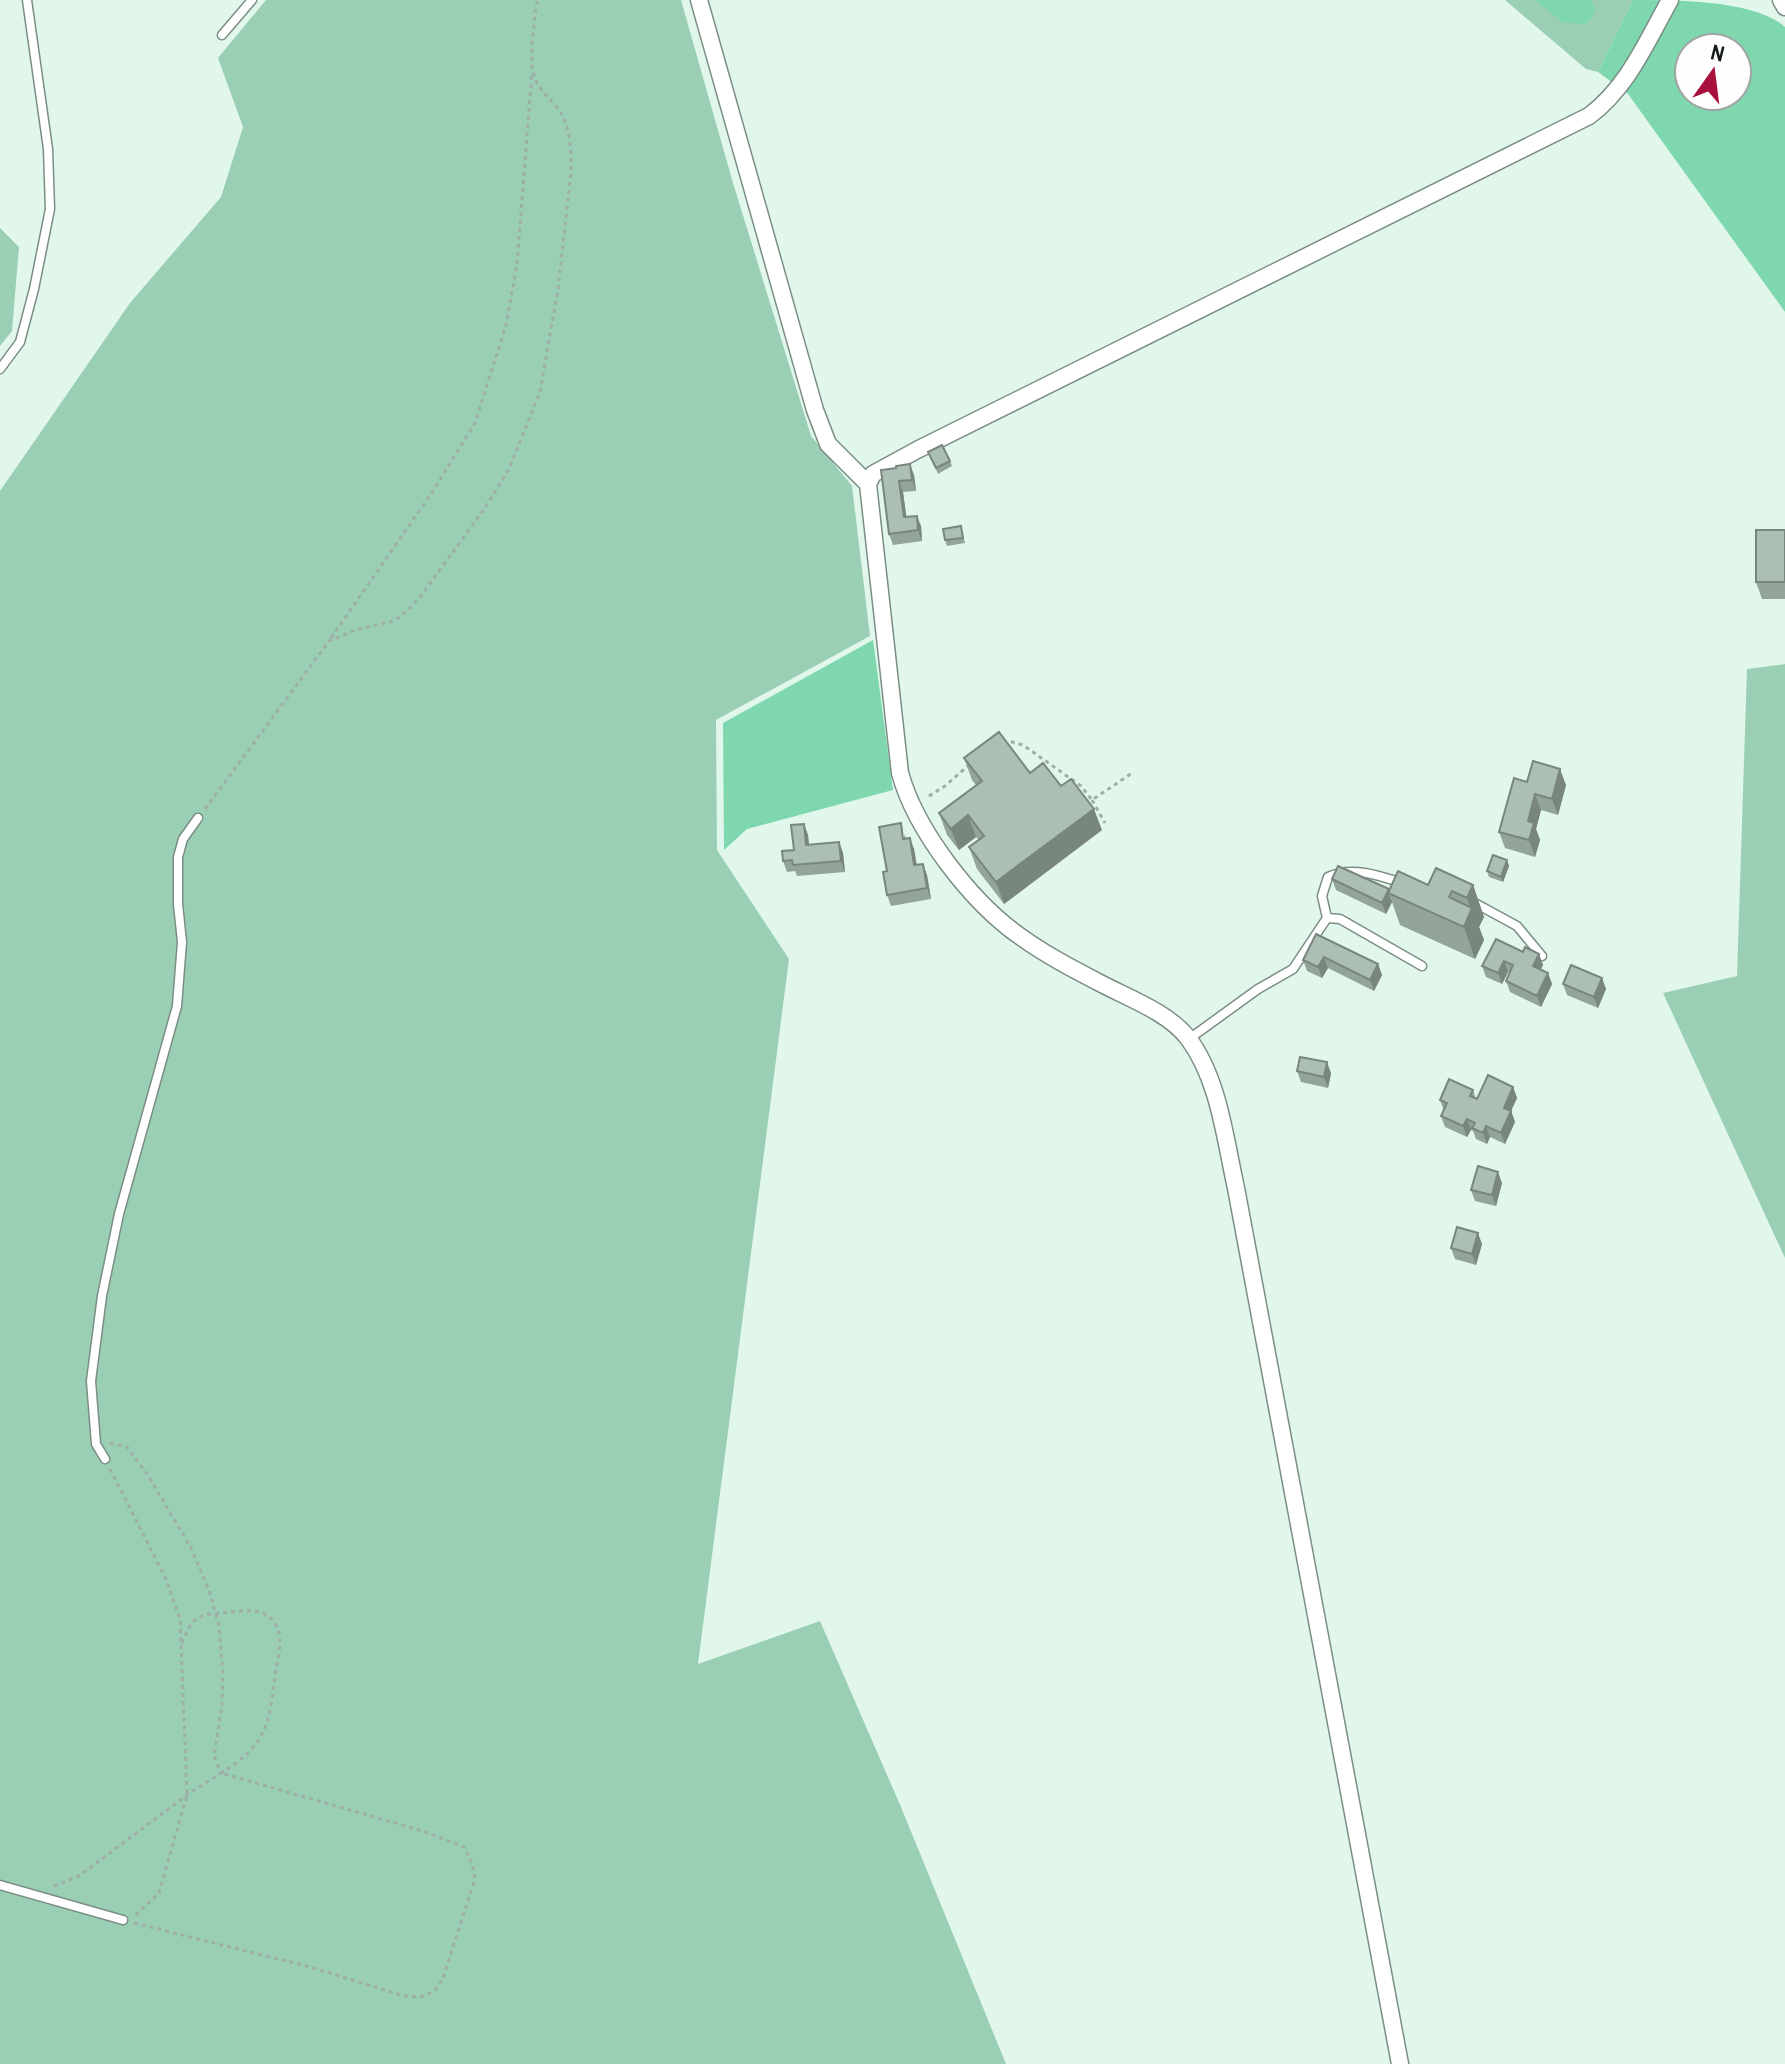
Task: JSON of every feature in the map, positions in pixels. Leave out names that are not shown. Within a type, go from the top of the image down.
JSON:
[{"type":"street","points":[[699,0],[815,410],[828,444],[868,484]]},
{"type":"street","points":[[1400,2064],[1219,1111],[1199,1055],[1189,1039],[1167,1019],[1061,963],[1019,936],[985,905],[942,857],[912,806],[900,773],[868,484],[873,474],[917,450],[1589,116],[1621,86],[1670,0]]},
{"type":"street","points":[[1781,0],[1785,7]]},
{"type":"lane","points":[[0,369],[20,342],[50,209],[48,149],[27,0]]},
{"type":"lane","points":[[222,35],[252,0]]},
{"type":"lane","points":[[105,1459],[96,1444],[91,1381],[102,1296],[119,1214],[177,1006],[182,942],[178,857],[183,839],[198,818]]},
{"type":"lane","points":[[1189,1039],[1258,989],[1293,969],[1327,918],[1322,896],[1328,877],[1342,871],[1381,876],[1407,885]]},
{"type":"lane","points":[[1462,897],[1517,926],[1542,956]]},
{"type":"lane","points":[[1327,918],[1340,919],[1422,966]]},
{"type":"lane","points":[[0,1885],[123,1920]]},
{"type":"path","points":[[198,818],[329,641],[431,494],[475,423],[506,325],[517,264],[537,0]]},
{"type":"path","points":[[329,641],[358,629],[394,621],[420,597],[498,488],[523,439],[540,392],[558,289],[571,147],[566,124],[559,109],[535,80],[533,65]]},
{"type":"path","points":[[1000,745],[1012,742],[1023,745],[1081,786],[1105,823]]},
{"type":"path","points":[[912,806],[945,786],[976,759]]},
{"type":"path","points":[[1092,800],[1132,773]]},
{"type":"path","points":[[96,1444],[112,1443],[127,1447],[149,1477],[191,1548],[216,1614],[223,1673],[222,1705],[214,1756],[221,1773]]},
{"type":"path","points":[[105,1459],[175,1601],[180,1619],[187,1765],[187,1795],[159,1893],[136,1915],[123,1920]]},
{"type":"path","points":[[37,1895],[79,1876],[187,1795],[243,1760],[259,1741],[269,1720],[279,1645],[277,1627],[265,1614],[251,1610],[200,1616],[189,1627],[180,1647]]},
{"type":"path","points":[[123,1920],[310,1967],[404,1996],[421,1997],[433,1992],[442,1981],[475,1879],[464,1847],[423,1831],[221,1773]]},
{"type":"green space","points":[[266,0],[681,0],[733,183],[811,436],[852,486],[870,636],[716,720],[717,850],[789,959],[698,1664],[820,1621],[901,1807],[1006,2064],[0,2064],[0,491],[130,303],[221,197],[243,127],[218,58]]},
{"type":"green space","points":[[1505,0],[1633,0],[1598,72],[1586,69]]},
{"type":"green space","points":[[1535,0],[1591,0],[1596,10],[1585,24],[1562,22]]},
{"type":"green space","points":[[1633,0],[1714,3],[1755,11],[1785,27],[1785,312],[1628,94],[1598,72]]},
{"type":"green space","points":[[0,228],[19,247],[12,331],[0,346]]},
{"type":"green space","points":[[873,640],[893,790],[747,829],[724,850],[723,723]]},
{"type":"green space","points":[[1785,664],[1785,1258],[1663,993],[1737,976],[1747,669]]},
{"type":"building","points":[[942,445],[950,461],[936,468],[928,452]]},
{"type":"building","points":[[910,464],[912,480],[899,481],[904,517],[917,516],[918,530],[889,534],[881,470]]},
{"type":"building","points":[[961,526],[963,538],[945,540],[943,529]]},
{"type":"building","points":[[1756,530],[1785,530],[1785,582],[1756,582]]},
{"type":"building","points":[[999,732],[1030,773],[1043,763],[1061,786],[1071,779],[1094,809],[996,882],[969,847],[984,836],[968,815],[951,829],[939,813],[982,781],[964,758]]},
{"type":"building","points":[[1533,761],[1560,769],[1552,799],[1535,794],[1528,821],[1534,823],[1529,840],[1499,832],[1514,778],[1527,782]]},
{"type":"building","points":[[901,823],[903,839],[910,838],[914,865],[923,864],[927,888],[887,895],[883,872],[887,871],[879,827]]},
{"type":"building","points":[[804,824],[806,845],[839,842],[841,861],[793,865],[792,860],[783,861],[782,851],[794,850],[791,825]]},
{"type":"building","points":[[1493,855],[1507,860],[1501,877],[1487,871]]},
{"type":"building","points":[[1338,866],[1389,889],[1382,903],[1332,879]]},
{"type":"building","points":[[1436,868],[1473,885],[1467,898],[1452,891],[1449,897],[1472,908],[1464,927],[1388,893],[1398,871],[1428,885]]},
{"type":"building","points":[[1316,934],[1378,964],[1370,980],[1324,957],[1318,967],[1303,960]]},
{"type":"building","points":[[1496,939],[1523,952],[1525,947],[1539,954],[1533,966],[1548,973],[1537,996],[1506,981],[1513,965],[1504,961],[1498,973],[1482,966]]},
{"type":"building","points":[[1571,965],[1602,978],[1594,997],[1563,984]]},
{"type":"building","points":[[1300,1057],[1327,1062],[1324,1077],[1297,1071]]},
{"type":"building","points":[[1488,1075],[1513,1087],[1504,1108],[1511,1111],[1501,1133],[1486,1126],[1483,1133],[1472,1128],[1475,1123],[1467,1119],[1463,1126],[1441,1116],[1447,1103],[1440,1100],[1449,1079],[1473,1090],[1470,1096],[1477,1099]]},
{"type":"building","points":[[1478,1166],[1498,1172],[1492,1195],[1471,1190]]},
{"type":"building","points":[[1457,1227],[1478,1233],[1472,1254],[1451,1248]]}]
